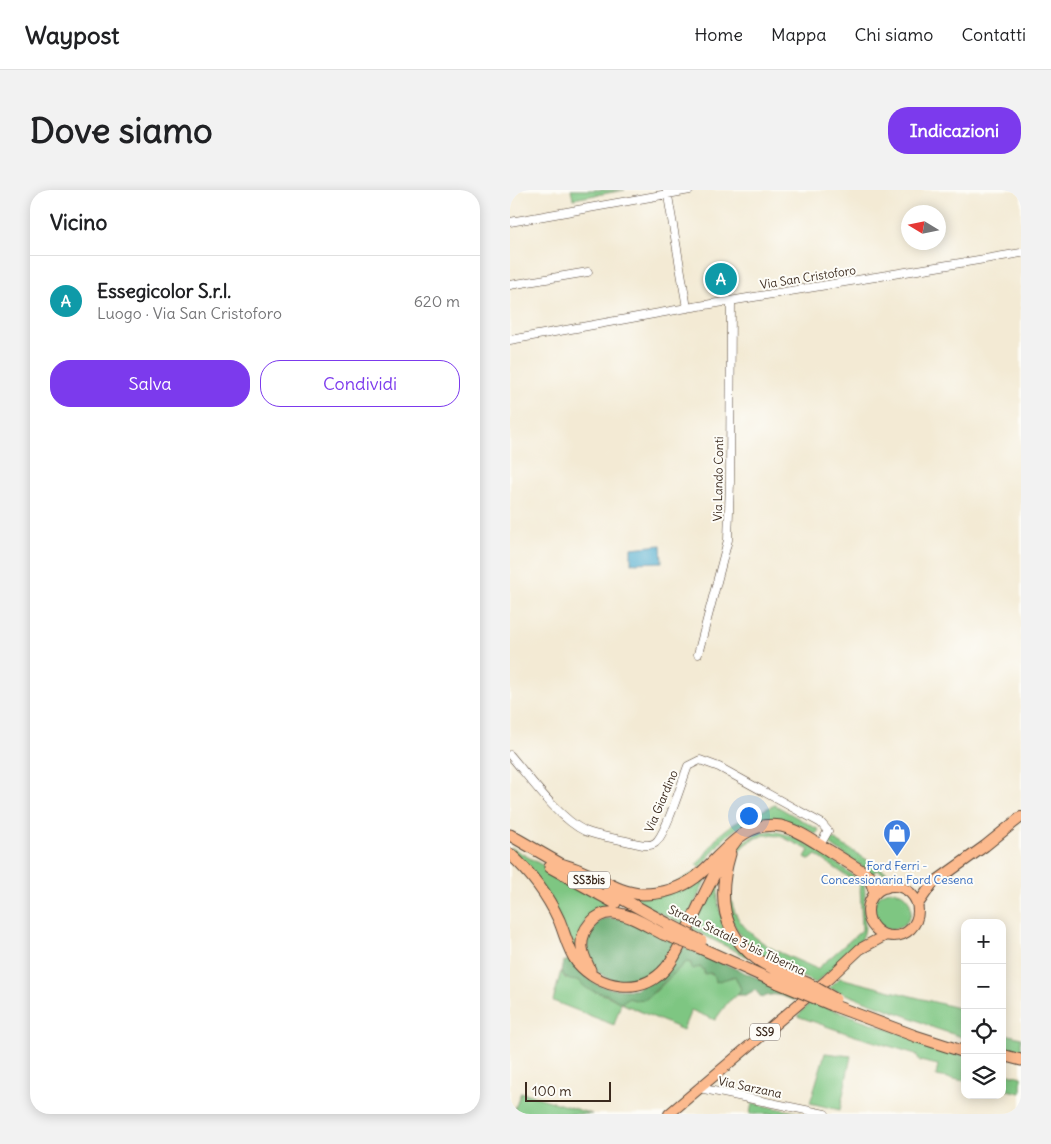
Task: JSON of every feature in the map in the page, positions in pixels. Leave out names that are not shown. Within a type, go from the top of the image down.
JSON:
[{"type":"highway","points":[[558,863],[584,872],[609,886],[626,891],[642,894],[662,893],[680,887],[697,876],[737,839],[750,830],[765,826],[780,826],[798,832],[886,886]]},
{"type":"highway","name":"Strada Statale 3 bis Tiberina","points":[[510,835],[665,929]]},
{"type":"highway","points":[[510,854],[524,866],[551,903],[571,952],[578,962],[594,976],[606,983],[620,987],[636,987],[652,981],[666,968],[676,953],[718,867],[737,839]]},
{"type":"highway","points":[[737,839],[723,882],[722,898],[731,929],[742,945],[778,977],[807,983],[833,1002],[915,1036],[961,1051]]},
{"type":"highway","name":"Strada Statale 3 bis Tiberina","points":[[510,843],[630,912],[699,944],[778,977]]},
{"type":"highway","points":[[869,876],[875,893]]},
{"type":"highway","points":[[594,976],[584,958],[582,946],[584,933],[590,922],[599,916],[611,913],[628,916],[665,929]]},
{"type":"highway","points":[[833,1002],[961,1043]]},
{"type":"highway","points":[[1006,1056],[1021,1060]]},
{"type":"highway","points":[[1006,1064],[1021,1068]]},
{"type":"main road","points":[[918,904],[932,884],[985,846],[1021,816]]},
{"type":"main road","points":[[908,890],[932,884]]},
{"type":"main road","points":[[886,886],[908,890],[918,904],[918,914],[912,929],[900,935],[886,935],[878,932],[872,926],[868,909],[870,900],[875,893],[886,886]]},
{"type":"main road","name":"SS9","points":[[860,949],[872,926]]},
{"type":"main road","name":"SS9","points":[[669,1114],[827,980],[860,949],[886,935]]},
{"type":"street","points":[[510,222],[667,192],[690,190]]},
{"type":"street","points":[[667,192],[687,308]]},
{"type":"street","name":"Via San Cristoforo","points":[[510,340],[731,300],[1021,254]]},
{"type":"street","points":[[510,285],[588,272]]},
{"type":"street","name":"Via Lando Conti","points":[[698,654],[728,540],[731,300]]},
{"type":"street","name":"Via Giardino","points":[[510,756],[556,808],[585,831],[643,845],[654,844],[660,839],[688,766],[700,760],[719,767],[821,823],[828,831],[820,845]]},
{"type":"street","name":"Via Sarzana","points":[[699,1088],[825,1114]]},
{"type":"green space","points":[[571,190],[625,190],[573,199]]},
{"type":"green space","points":[[775,805],[819,830],[816,834],[803,827],[778,819],[754,821],[742,825],[730,833],[700,868],[697,864],[722,833],[743,819]]},
{"type":"green space","points":[[771,831],[796,838],[832,859],[864,884],[865,927],[861,940],[843,960],[816,983],[780,967],[747,946],[728,915],[729,867],[735,850],[743,842],[758,833]],"holes":[[[765,835],[780,836],[809,850],[805,857],[810,860],[816,855],[860,885],[862,930],[817,969],[767,946],[756,938],[740,921],[732,902],[730,880],[735,858],[740,850],[753,839]]]},
{"type":"green space","points":[[832,838],[896,878],[876,870],[873,874],[828,843]]},
{"type":"green space","points":[[512,848],[620,909],[585,921],[580,934],[580,958],[511,850]]},
{"type":"green space","points":[[726,858],[718,892],[720,911],[728,928],[750,958],[691,929]]},
{"type":"green space","points":[[715,861],[684,925],[617,892],[652,896]]},
{"type":"green space","points":[[892,891],[906,896],[911,910],[906,924],[892,929],[878,924],[873,910],[878,896]]},
{"type":"green space","points":[[627,918],[675,942],[663,964],[652,973],[643,978],[622,981],[602,975],[595,968],[587,953],[587,935],[601,919]]},
{"type":"green space","points":[[684,947],[798,995],[793,1000],[777,995],[762,998],[755,990],[746,995],[737,995],[741,989],[735,976],[716,982],[715,977],[711,973],[704,974],[704,970],[700,967],[692,969],[691,963],[686,962],[646,999],[635,1000],[628,998],[621,1003],[610,996],[585,987],[579,980],[573,981],[568,979],[561,971],[563,962],[571,959],[585,976],[598,985],[614,989],[635,990]]},
{"type":"green space","points":[[686,962],[716,977],[728,978],[735,976],[741,989],[728,1002],[715,1020],[691,1010],[683,1030],[621,1003],[614,1025],[553,1001],[561,971],[565,978],[580,979],[587,988],[617,1001],[655,992]]},
{"type":"green space","points":[[840,978],[958,1008],[961,1037],[934,1028],[912,1018],[829,988]]},
{"type":"green space","points":[[811,1002],[961,1055],[961,1080],[936,1076],[938,1065],[920,1061],[916,1054],[797,1016]]},
{"type":"green space","points":[[1006,1034],[1021,1038],[1021,1056],[1006,1049]]},
{"type":"green space","points":[[825,1053],[851,1056],[840,1110],[810,1103]]},
{"type":"green space","points":[[1006,1073],[1021,1077],[1021,1093],[1006,1090]]},
{"type":"green space","points":[[521,1092],[592,1114],[513,1114]]},
{"type":"green space","points":[[752,1103],[804,1114],[750,1114]]},
{"type":"water","points":[[661,545],[662,562],[631,563],[631,548]]},
{"type":"place","name":"Essegicolor S.r.l.","points":[[721,279]]},
{"type":"place","name":"Ford Ferri - Concessionaria Ford Cesena","points":[[897,857]]}]
